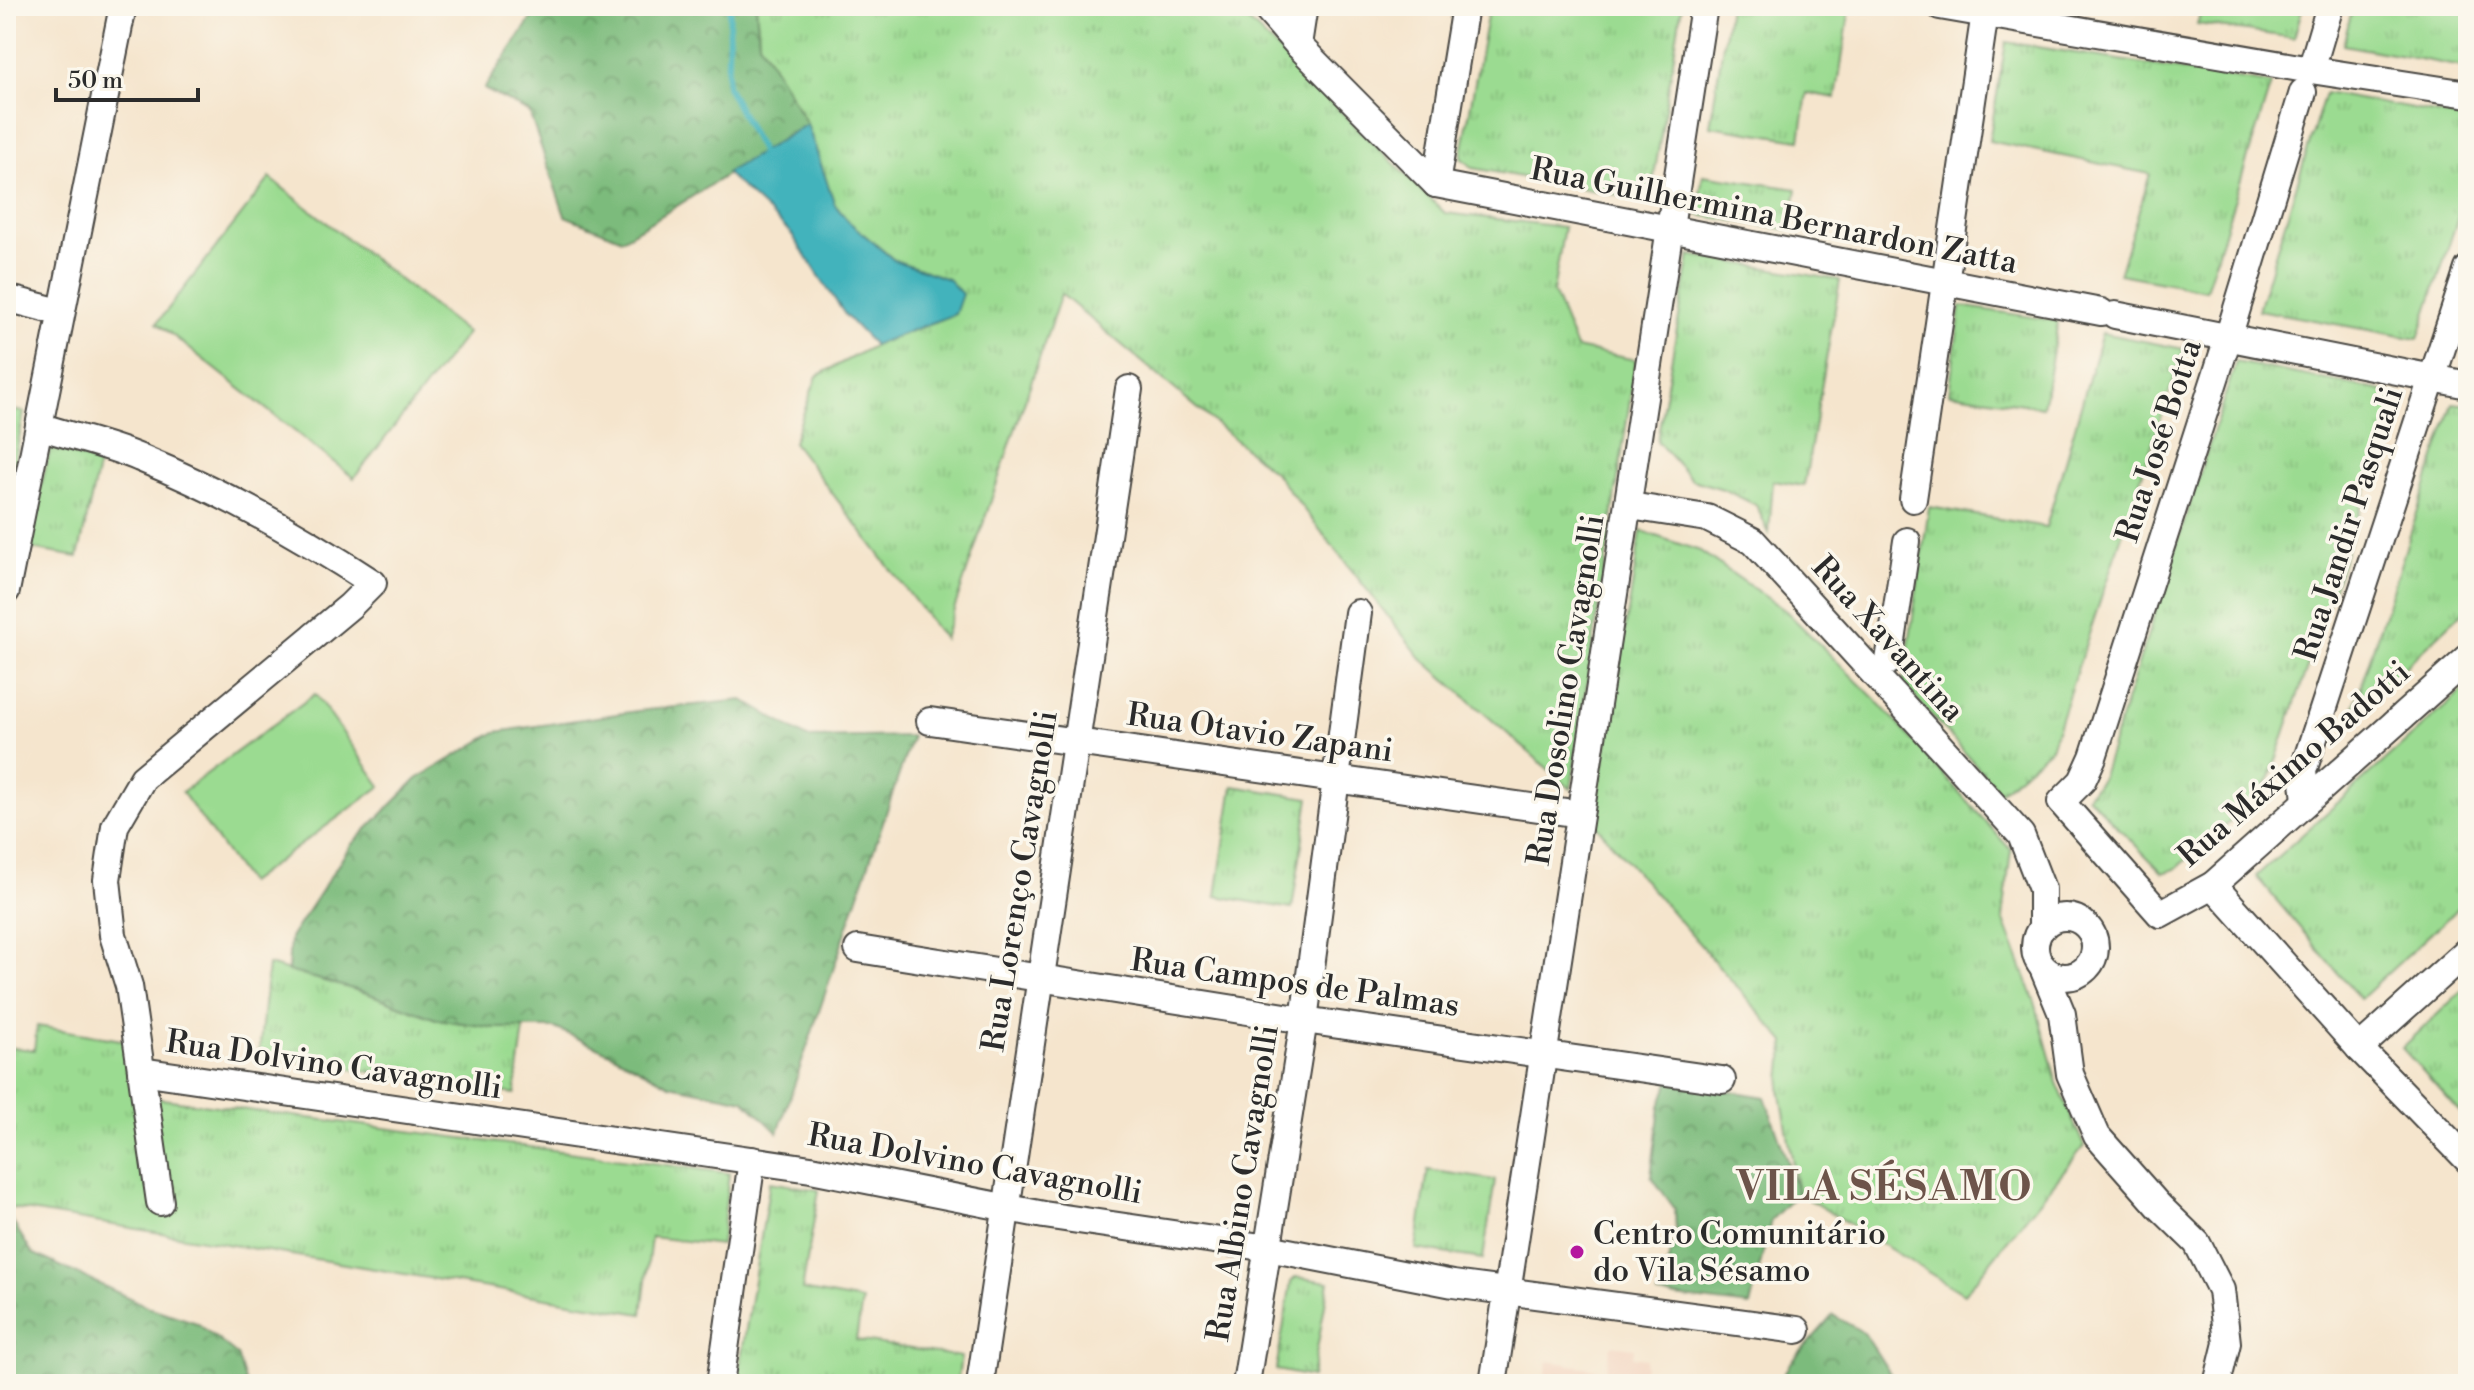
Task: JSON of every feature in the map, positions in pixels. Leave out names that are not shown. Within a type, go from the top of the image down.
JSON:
[{"type":"street","points":[[6,591],[123,6]]},
{"type":"street","points":[[1264,6],[1298,45],[1436,184]]},
{"type":"street","points":[[1298,45],[1304,6]]},
{"type":"street","points":[[1436,184],[1465,6]]},
{"type":"street","name":"Rua Dosolino Cavagnolli","points":[[1493,1384],[1630,506],[1704,6]]},
{"type":"street","points":[[1940,6],[1985,10],[2307,81],[2468,94]]},
{"type":"street","name":"Rua José Botta","points":[[2160,914],[2061,802],[2082,781],[2093,757],[2228,338],[2330,6]]},
{"type":"street","points":[[1913,499],[1985,10]]},
{"type":"street","name":"Rua Guilhermina Bernardon Zatta","points":[[1436,184],[2468,385]]},
{"type":"street","name":"Rua Jandir Pasquali","points":[[2306,801],[2303,771],[2468,269]]},
{"type":"street","points":[[6,298],[60,312]]},
{"type":"street","name":"Rua Lorenço Cavagnolli","points":[[980,1384],[1004,1206],[1129,389]]},
{"type":"street","points":[[39,426],[137,457],[234,502],[341,561],[373,583],[350,606],[143,778],[115,826],[107,880],[113,935],[129,986],[160,1202]]},
{"type":"street","name":"Rua Xavantina","points":[[1630,506],[1707,518],[1753,541],[2021,835],[2042,889]]},
{"type":"street","points":[[1889,661],[1907,541]]},
{"type":"street","name":"Rua Albino Cavagnolli","points":[[1246,1384],[1304,1020],[1358,613]]},
{"type":"street","name":"Rua Máximo Badotti","points":[[2160,914],[2213,885],[2468,658]]},
{"type":"street","name":"Rua Otavio Zapani","points":[[930,721],[1580,814]]},
{"type":"street","points":[[2213,885],[2359,1048],[2468,1160]]},
{"type":"street","points":[[2042,889],[2074,918],[2089,927],[2096,947],[2089,967],[2072,978],[2061,978],[2043,968]]},
{"type":"street","points":[[2042,889],[2042,928]]},
{"type":"street","points":[[2074,918],[2056,918],[2042,928],[2037,936],[2035,953],[2062,1014],[2070,1074],[2097,1136],[2159,1206],[2197,1243],[2221,1290],[2227,1343],[2217,1384]]},
{"type":"street","name":"Rua Campos de Palmas","points":[[858,949],[1304,1020],[1722,1080]]},
{"type":"street","points":[[2359,1048],[2468,950]]},
{"type":"street","points":[[2062,1014],[2081,974]]},
{"type":"street","name":"Rua Dolvino Cavagnolli","points":[[141,1071],[752,1160],[1044,1215],[1268,1248],[1506,1292],[1797,1330]]},
{"type":"street","points":[[720,1384],[752,1160]]},
{"type":"shaded area","points":[[1611,1345],[1634,1348],[1633,1357],[1646,1359],[1642,1384],[1544,1384],[1548,1361],[1606,1371]]},
{"type":"green space","points":[[529,6],[756,6],[759,42],[807,124],[622,239],[565,216],[529,112],[484,89],[535,13]]},
{"type":"green space","points":[[756,6],[1233,6],[1445,213],[1564,227],[1553,292],[1576,348],[1636,360],[1571,789],[1421,658],[1275,473],[1061,294],[944,639],[793,442],[817,376],[875,345],[955,314],[948,279],[894,260],[848,221],[835,205],[807,124],[759,42]]},
{"type":"green space","points":[[1489,6],[1682,6],[1650,201],[1473,168],[1461,158]]},
{"type":"green space","points":[[1729,6],[1850,8],[1836,98],[1807,93],[1800,140],[1710,126]]},
{"type":"green space","points":[[2203,6],[2303,6],[2294,38],[2197,24]]},
{"type":"green space","points":[[2353,6],[2468,6],[2468,68],[2343,45]]},
{"type":"green space","points":[[2006,42],[2271,84],[2206,290],[2119,274],[2150,174],[1989,141]]},
{"type":"green space","points":[[2325,93],[2468,119],[2468,187],[2418,339],[2258,310]]},
{"type":"green space","points":[[1703,175],[1797,189],[1790,230],[1697,215]]},
{"type":"green space","points":[[270,178],[467,333],[354,478],[157,323]]},
{"type":"green space","points":[[1690,255],[1840,280],[1804,486],[1773,481],[1769,533],[1756,505],[1723,489],[1692,480],[1657,441]]},
{"type":"green space","points":[[1961,306],[2058,321],[2043,407],[1949,393]]},
{"type":"green space","points":[[2102,333],[2184,349],[2051,748],[2000,792],[1903,684],[1929,507],[2046,527]]},
{"type":"green space","points":[[2236,362],[2399,394],[2271,775],[2258,798],[2175,869],[2163,873],[2087,796],[2101,779]]},
{"type":"green space","points":[[2453,403],[2468,405],[2468,607],[2364,706],[2354,707]]},
{"type":"green space","points":[[6,409],[24,412],[6,508]]},
{"type":"green space","points":[[51,447],[99,463],[78,557],[25,548]]},
{"type":"green space","points":[[1641,531],[1700,551],[1786,611],[1882,706],[2011,850],[2003,918],[2035,1002],[2057,1083],[2084,1146],[1964,1294],[1798,1193],[1780,1089],[1785,1042],[1594,823]]},
{"type":"green space","points":[[2468,686],[2468,899],[2360,999],[2256,876]]},
{"type":"green space","points":[[315,694],[381,786],[248,883],[182,792]]},
{"type":"green space","points":[[743,700],[807,738],[912,736],[778,1133],[744,1100],[670,1085],[555,1028],[495,1028],[436,1019],[367,993],[288,971],[290,938],[351,845],[417,779],[496,732],[637,711]]},
{"type":"green space","points":[[1233,786],[1309,798],[1292,909],[1216,896]]},
{"type":"green space","points":[[268,965],[367,993],[436,1019],[495,1028],[524,1028],[515,1094],[259,1055]]},
{"type":"green space","points":[[2468,985],[2468,1121],[2402,1048]]},
{"type":"green space","points":[[37,1026],[127,1041],[140,1096],[729,1173],[721,1245],[651,1237],[642,1314],[6,1207],[6,1047],[34,1050]]},
{"type":"green space","points":[[1669,1081],[1765,1097],[1798,1193],[1771,1220],[1750,1306],[1658,1295],[1676,1235],[1675,1209],[1651,1176],[1660,1106]]},
{"type":"green space","points":[[1428,1170],[1495,1180],[1483,1259],[1416,1249]]},
{"type":"green space","points":[[770,1182],[819,1190],[802,1290],[862,1301],[856,1340],[961,1357],[957,1384],[737,1384]]},
{"type":"green space","points":[[6,1211],[32,1253],[151,1308],[197,1323],[237,1355],[246,1384],[6,1384]]},
{"type":"green space","points":[[1296,1277],[1329,1282],[1312,1377],[1276,1370],[1291,1282]]},
{"type":"green space","points":[[1833,1315],[1864,1333],[1900,1384],[1779,1384],[1789,1365]]},
{"type":"water","points":[[807,124],[835,205],[848,221],[894,260],[948,279],[962,294],[955,314],[874,345],[846,316],[790,232],[726,173]]},
{"type":"waterway","points":[[730,6],[727,86],[765,159]]},
{"type":"place","name":"Centro Comunitário do Vila Sésamo","points":[[1577,1252]]},
{"type":"district","name":"VILA SÉSAMO","points":[[1885,1188]]}]
